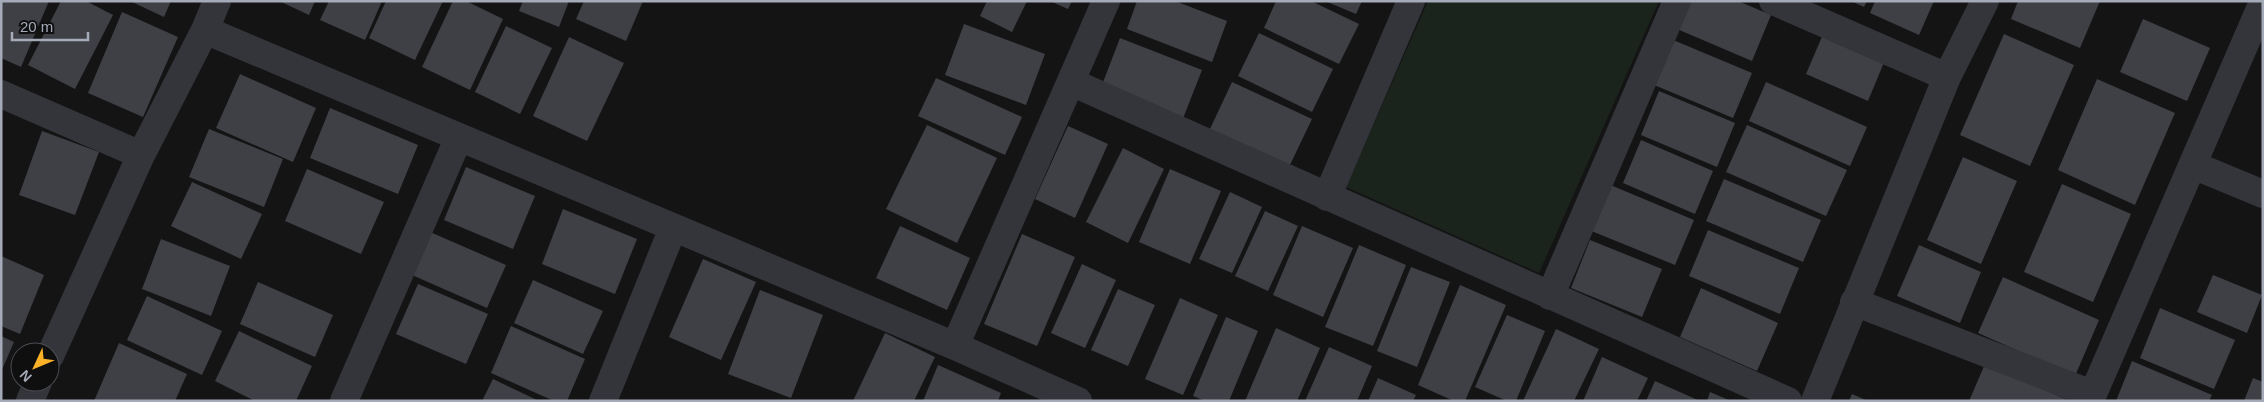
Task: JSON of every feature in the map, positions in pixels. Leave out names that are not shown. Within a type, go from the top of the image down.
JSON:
[{"type":"street","points":[[56,342],[141,155],[205,30],[217,1]]},
{"type":"street","points":[[955,346],[1106,1]]},
{"type":"street","points":[[1327,196],[1411,1]]},
{"type":"street","points":[[1550,296],[1677,1]]},
{"type":"street","points":[[1773,1],[1946,77]]},
{"type":"street","points":[[1815,401],[1946,77],[1985,1]]},
{"type":"street","points":[[1854,302],[2091,398],[2193,166],[2262,2]]},
{"type":"street","points":[[205,30],[955,346],[1078,401]]},
{"type":"street","points":[[1071,82],[1788,401]]},
{"type":"street","points":[[1,94],[141,155]]},
{"type":"street","points":[[344,401],[459,137]]},
{"type":"street","points":[[2193,166],[2263,194]]},
{"type":"street","points":[[603,401],[673,228]]},
{"type":"shaded area","points":[[1428,1],[1659,1],[1539,273],[1346,187]]},
{"type":"building","points":[[1,1],[49,1],[21,67],[1,58]]},
{"type":"building","points":[[61,1],[86,1],[113,15],[75,89],[28,65]]},
{"type":"building","points":[[130,1],[171,1],[164,17]]},
{"type":"building","points":[[279,1],[315,1],[309,15]]},
{"type":"building","points":[[329,1],[382,1],[365,40],[320,20]]},
{"type":"building","points":[[386,1],[443,1],[415,60],[369,38]]},
{"type":"building","points":[[453,1],[466,1],[503,19],[470,90],[422,67]]},
{"type":"building","points":[[523,1],[569,1],[559,27],[519,11]]},
{"type":"building","points":[[584,1],[643,1],[626,41],[576,19]]},
{"type":"building","points":[[987,1],[1027,1],[1012,32],[980,16]]},
{"type":"building","points":[[1050,1],[1072,1],[1068,9]]},
{"type":"building","points":[[1137,1],[1175,1],[1227,21],[1212,62],[1127,29]]},
{"type":"building","points":[[1276,1],[1311,1],[1359,24],[1339,64],[1264,28]]},
{"type":"building","points":[[1325,1],[1362,1],[1356,14]]},
{"type":"building","points":[[1689,1],[1738,1],[1771,15],[1752,61],[1677,29]]},
{"type":"building","points":[[1851,1],[1867,1],[1864,7]]},
{"type":"building","points":[[1875,1],[1934,1],[1919,35],[1870,13]]},
{"type":"building","points":[[2018,1],[2100,1],[2080,48],[2011,19]]},
{"type":"building","points":[[122,12],[178,37],[143,117],[88,93]]},
{"type":"building","points":[[2143,19],[2210,48],[2187,101],[2120,72]]},
{"type":"building","points":[[964,24],[1045,54],[1026,105],[945,75]]},
{"type":"building","points":[[506,26],[552,48],[520,114],[475,92]]},
{"type":"building","points":[[1824,32],[1885,60],[1868,101],[1806,74]]},
{"type":"building","points":[[1259,33],[1333,69],[1312,112],[1238,76]]},
{"type":"building","points":[[2004,34],[2074,65],[2030,166],[1960,135]]},
{"type":"building","points":[[569,37],[624,63],[587,141],[533,116]]},
{"type":"building","points":[[1666,37],[1752,73],[1733,118],[1647,82]]},
{"type":"building","points":[[1120,38],[1202,70],[1182,121],[1100,90]]},
{"type":"building","points":[[240,74],[316,108],[293,162],[216,128]]},
{"type":"building","points":[[936,78],[1022,117],[1005,155],[918,116]]},
{"type":"building","points":[[2097,79],[2175,113],[2135,205],[2058,170]]},
{"type":"building","points":[[1232,82],[1312,119],[1288,169],[1209,131]]},
{"type":"building","points":[[1766,82],[1867,127],[1850,166],[1749,121]]},
{"type":"building","points":[[1659,91],[1735,123],[1717,167],[1641,135]]},
{"type":"building","points":[[330,108],[418,145],[398,194],[310,158]]},
{"type":"building","points":[[927,125],[997,158],[957,243],[886,209]]},
{"type":"building","points":[[1747,125],[1847,170],[1826,216],[1726,172]]},
{"type":"building","points":[[1068,126],[1108,144],[1075,218],[1035,199]]},
{"type":"building","points":[[209,129],[283,159],[264,207],[189,177]]},
{"type":"building","points":[[42,131],[99,152],[75,215],[19,195]]},
{"type":"building","points":[[1641,140],[1713,171],[1695,214],[1623,183]]},
{"type":"building","points":[[1123,148],[1164,169],[1128,243],[1086,222]]},
{"type":"building","points":[[1963,157],[2017,181],[1981,264],[1927,240]]},
{"type":"building","points":[[466,167],[535,196],[513,249],[444,220]]},
{"type":"building","points":[[307,169],[384,202],[361,254],[285,221]]},
{"type":"building","points":[[1170,169],[1221,191],[1190,264],[1139,242]]},
{"type":"building","points":[[1724,179],[1821,220],[1803,262],[1706,221]]},
{"type":"building","points":[[192,182],[262,214],[241,259],[171,226]]},
{"type":"building","points":[[1608,184],[1694,220],[1675,265],[1589,230]]},
{"type":"building","points":[[2062,184],[2131,214],[2093,302],[2024,272]]},
{"type":"building","points":[[1230,192],[1262,207],[1232,273],[1199,259]]},
{"type":"building","points":[[563,209],[637,239],[615,294],[542,264]]},
{"type":"building","points":[[1265,211],[1298,226],[1268,291],[1235,276]]},
{"type":"building","points":[[900,226],[970,258],[947,310],[876,278]]},
{"type":"building","points":[[1302,226],[1353,248],[1323,317],[1273,295]]},
{"type":"building","points":[[1708,230],[1799,268],[1780,314],[1689,276]]},
{"type":"building","points":[[430,232],[506,265],[487,308],[412,275]]},
{"type":"building","points":[[1022,234],[1075,257],[1037,346],[984,324]]},
{"type":"building","points":[[161,239],[230,266],[211,316],[142,289]]},
{"type":"building","points":[[1590,240],[1662,269],[1642,317],[1571,288]]},
{"type":"building","points":[[1359,245],[1406,265],[1373,346],[1325,327]]},
{"type":"building","points":[[1919,245],[1981,272],[1960,323],[1897,296]]},
{"type":"building","points":[[1,256],[44,275],[20,334],[1,326]]},
{"type":"building","points":[[703,259],[756,282],[721,360],[669,337]]},
{"type":"building","points":[[1082,264],[1116,280],[1085,348],[1051,333]]},
{"type":"building","points":[[1411,267],[1450,282],[1417,367],[1377,351]]},
{"type":"building","points":[[2213,275],[2262,295],[2247,333],[2197,312]]},
{"type":"building","points":[[2003,277],[2099,320],[2075,376],[1978,333]]},
{"type":"building","points":[[533,280],[603,311],[583,354],[514,323]]},
{"type":"building","points":[[258,282],[333,315],[315,357],[240,324]]},
{"type":"building","points":[[418,284],[488,314],[466,364],[396,334]]},
{"type":"building","points":[[1460,285],[1506,305],[1465,401],[1454,401],[1418,385]]},
{"type":"building","points":[[1701,288],[1778,323],[1757,371],[1680,337]]},
{"type":"building","points":[[1118,289],[1155,305],[1128,366],[1091,350]]},
{"type":"building","points":[[760,290],[823,315],[791,398],[728,374]]},
{"type":"building","points":[[147,296],[222,331],[202,375],[127,340]]},
{"type":"building","points":[[1180,298],[1218,315],[1183,395],[1145,379]]},
{"type":"building","points":[[2160,308],[2235,340],[2214,389],[2140,358]]},
{"type":"building","points":[[1507,315],[1545,331],[1516,401],[1507,401],[1475,387]]},
{"type":"building","points":[[1226,317],[1258,331],[1229,401],[1205,401],[1193,396]]},
{"type":"building","points":[[511,326],[585,359],[567,401],[554,401],[491,373]]},
{"type":"building","points":[[1276,328],[1320,348],[1297,401],[1245,401]]},
{"type":"building","points":[[1556,329],[1599,349],[1574,401],[1523,401]]},
{"type":"building","points":[[239,331],[312,366],[296,401],[255,401],[215,381]]},
{"type":"building","points":[[885,333],[935,357],[914,401],[853,401]]},
{"type":"building","points":[[1,336],[14,342],[10,342],[10,351],[1,372]]},
{"type":"building","points":[[119,343],[187,374],[175,401],[94,401]]},
{"type":"building","points":[[1329,347],[1372,366],[1357,401],[1305,401]]},
{"type":"building","points":[[1602,357],[1648,378],[1637,401],[1583,401]]},
{"type":"building","points":[[2132,361],[2212,395],[2209,401],[2116,401]]},
{"type":"building","points":[[1985,364],[2070,401],[1969,401]]},
{"type":"building","points":[[938,365],[1001,393],[998,401],[923,401]]},
{"type":"building","points":[[1378,378],[1416,395],[1413,401],[1368,401]]},
{"type":"building","points":[[2253,378],[2263,382],[2263,401],[2244,401]]},
{"type":"building","points":[[493,379],[539,401],[482,401]]},
{"type":"building","points":[[1655,381],[1700,401],[1646,401]]},
{"type":"building","points":[[1710,392],[1731,401],[1707,401]]},
{"type":"building","points":[[1852,394],[1868,401],[1849,401]]}]
